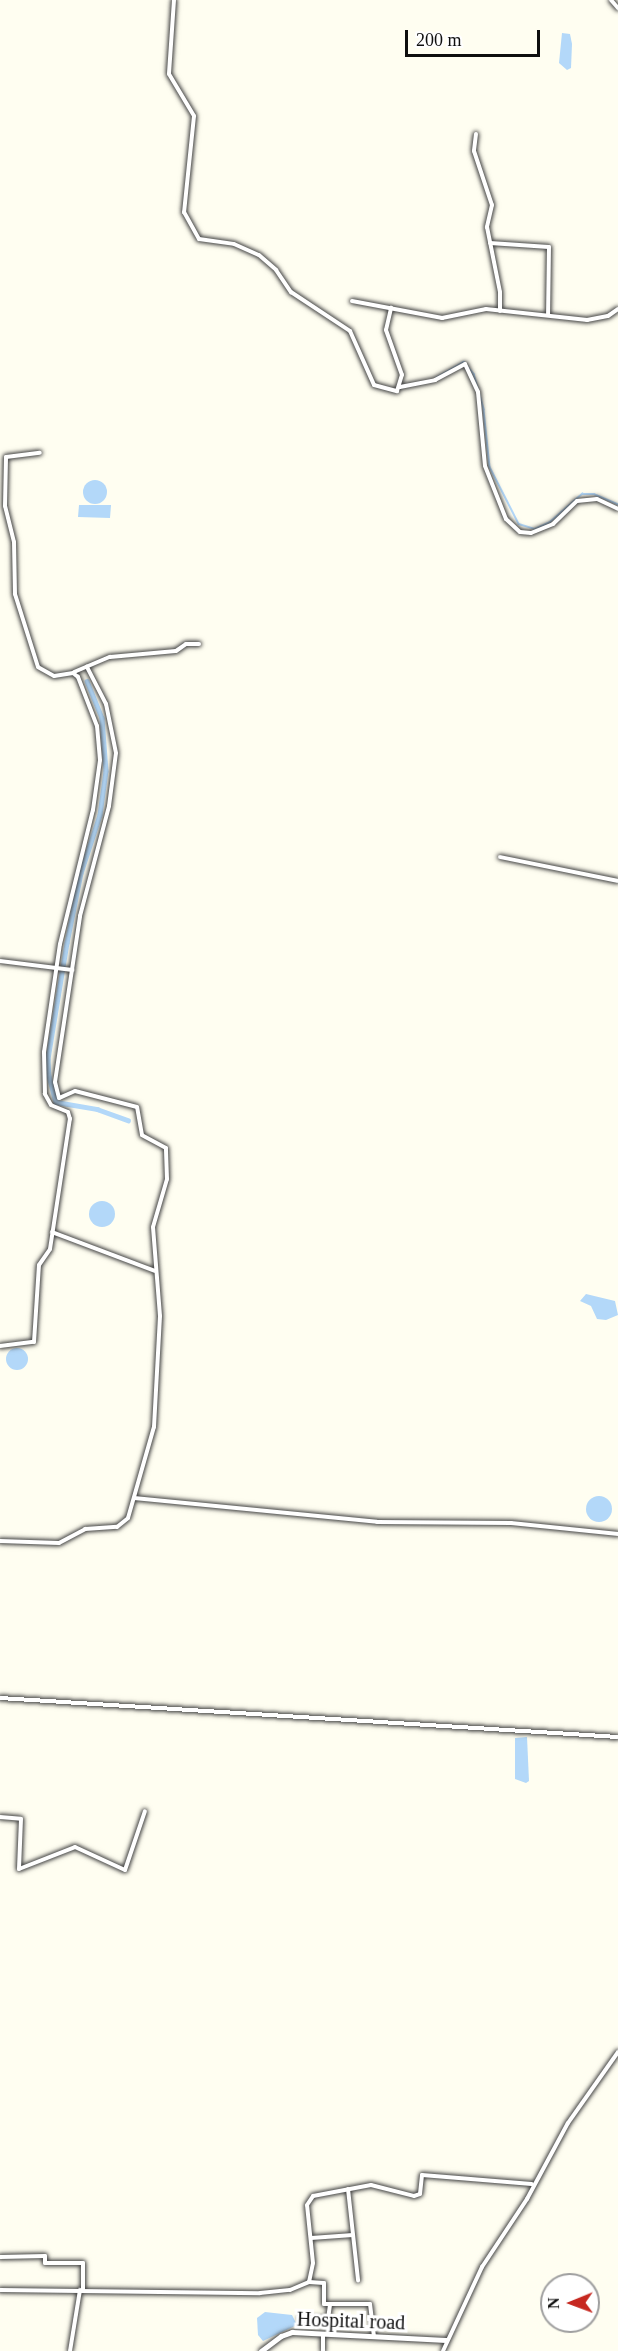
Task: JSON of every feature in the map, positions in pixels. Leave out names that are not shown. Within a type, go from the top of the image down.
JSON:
[{"type":"street","points":[[174,0],[169,74],[194,116],[184,212],[199,239],[234,244],[259,255],[276,270],[291,292],[350,331],[374,385],[397,391],[400,387],[435,380],[465,364],[478,392],[485,466],[506,519],[520,532],[531,533],[553,524],[577,501],[597,499],[618,509]]},
{"type":"street","points":[[611,0],[618,8]]},
{"type":"street","points":[[477,134],[474,151],[492,205],[487,227],[500,292],[500,311]]},
{"type":"street","points":[[490,243],[549,247],[548,315]]},
{"type":"street","points":[[352,301],[442,318],[486,309],[587,320],[608,316],[618,309]]},
{"type":"street","points":[[391,308],[386,330],[402,375],[400,387]]},
{"type":"street","points":[[40,453],[6,457],[5,506],[14,542],[15,594],[38,668],[54,676],[73,673],[110,657],[199,644]]},
{"type":"street","points":[[0,1541],[60,1543],[85,1529],[117,1527],[128,1518],[154,1427],[160,1316],[153,1227],[166,1179],[166,1148],[142,1135],[137,1107],[82,1092],[75,1091],[63,1098],[56,1094],[55,1082],[72,970],[94,852],[111,795],[116,753],[106,704],[87,667]]},
{"type":"street","points":[[0,1346],[34,1342],[39,1265],[47,1257],[70,1119],[68,1112],[51,1105],[45,1095],[44,1053],[56,969],[93,810],[100,760],[97,726],[73,673]]},
{"type":"street","points":[[500,857],[618,881]]},
{"type":"street","points":[[0,961],[72,970]]},
{"type":"street","points":[[52,1232],[71,1243],[155,1271]]},
{"type":"street","points":[[134,1498],[377,1521],[511,1524],[618,1534]]},
{"type":"street","points":[[0,1698],[618,1737]]},
{"type":"street","points":[[0,1817],[21,1819],[19,1869],[75,1846],[125,1870],[145,1811]]},
{"type":"street","points":[[442,2351],[477,2276],[568,2123],[618,2052]]},
{"type":"street","points":[[309,2282],[311,2238],[307,2205],[313,2196],[371,2185],[414,2196],[420,2194],[422,2175],[532,2184]]},
{"type":"street","points":[[348,2188],[358,2280]]},
{"type":"street","points":[[311,2238],[353,2235]]},
{"type":"street","points":[[0,2257],[45,2256],[45,2263],[83,2263],[82,2289],[70,2351]]},
{"type":"street","points":[[0,2290],[82,2289],[260,2293],[309,2282],[324,2283],[324,2304],[370,2304],[374,2335]]},
{"type":"street","points":[[300,2319],[328,2319],[330,2304]]},
{"type":"street","points":[[323,2333],[323,2351]]},
{"type":"street","name":"Hospital road","points":[[261,2351],[281,2336],[323,2333],[446,2340]]},
{"type":"water","points":[[562,33],[570,34],[572,44],[571,68],[567,70],[559,63]]},
{"type":"water","points":[[95,480],[103,484],[107,492],[103,500],[95,504],[87,500],[83,492],[87,484]]},
{"type":"water","points":[[79,505],[111,505],[110,518],[78,517]]},
{"type":"water","points":[[102,1201],[111,1205],[115,1214],[111,1223],[102,1227],[93,1223],[89,1214],[93,1205]]},
{"type":"water","points":[[586,1294],[615,1301],[618,1315],[606,1320],[597,1319],[591,1306],[580,1301]]},
{"type":"water","points":[[13,1348],[21,1348],[28,1355],[28,1363],[21,1370],[13,1370],[6,1363],[6,1355]]},
{"type":"water","points":[[599,1496],[608,1500],[612,1509],[608,1518],[599,1522],[590,1518],[586,1509],[590,1500]]},
{"type":"water","points":[[527,1737],[529,1781],[526,1783],[515,1779],[515,1738]]},
{"type":"water","points":[[265,2312],[292,2315],[297,2325],[263,2341],[258,2335],[257,2318]]},
{"type":"waterway","points":[[436,378],[464,362],[474,374],[484,410],[490,467],[519,524],[535,529],[550,522],[582,494],[594,494],[618,504]]},
{"type":"waterway","points":[[87,681],[102,718],[106,771],[100,815],[81,873],[67,943],[48,1059],[49,1076],[56,1102],[97,1109],[128,1120]]}]
